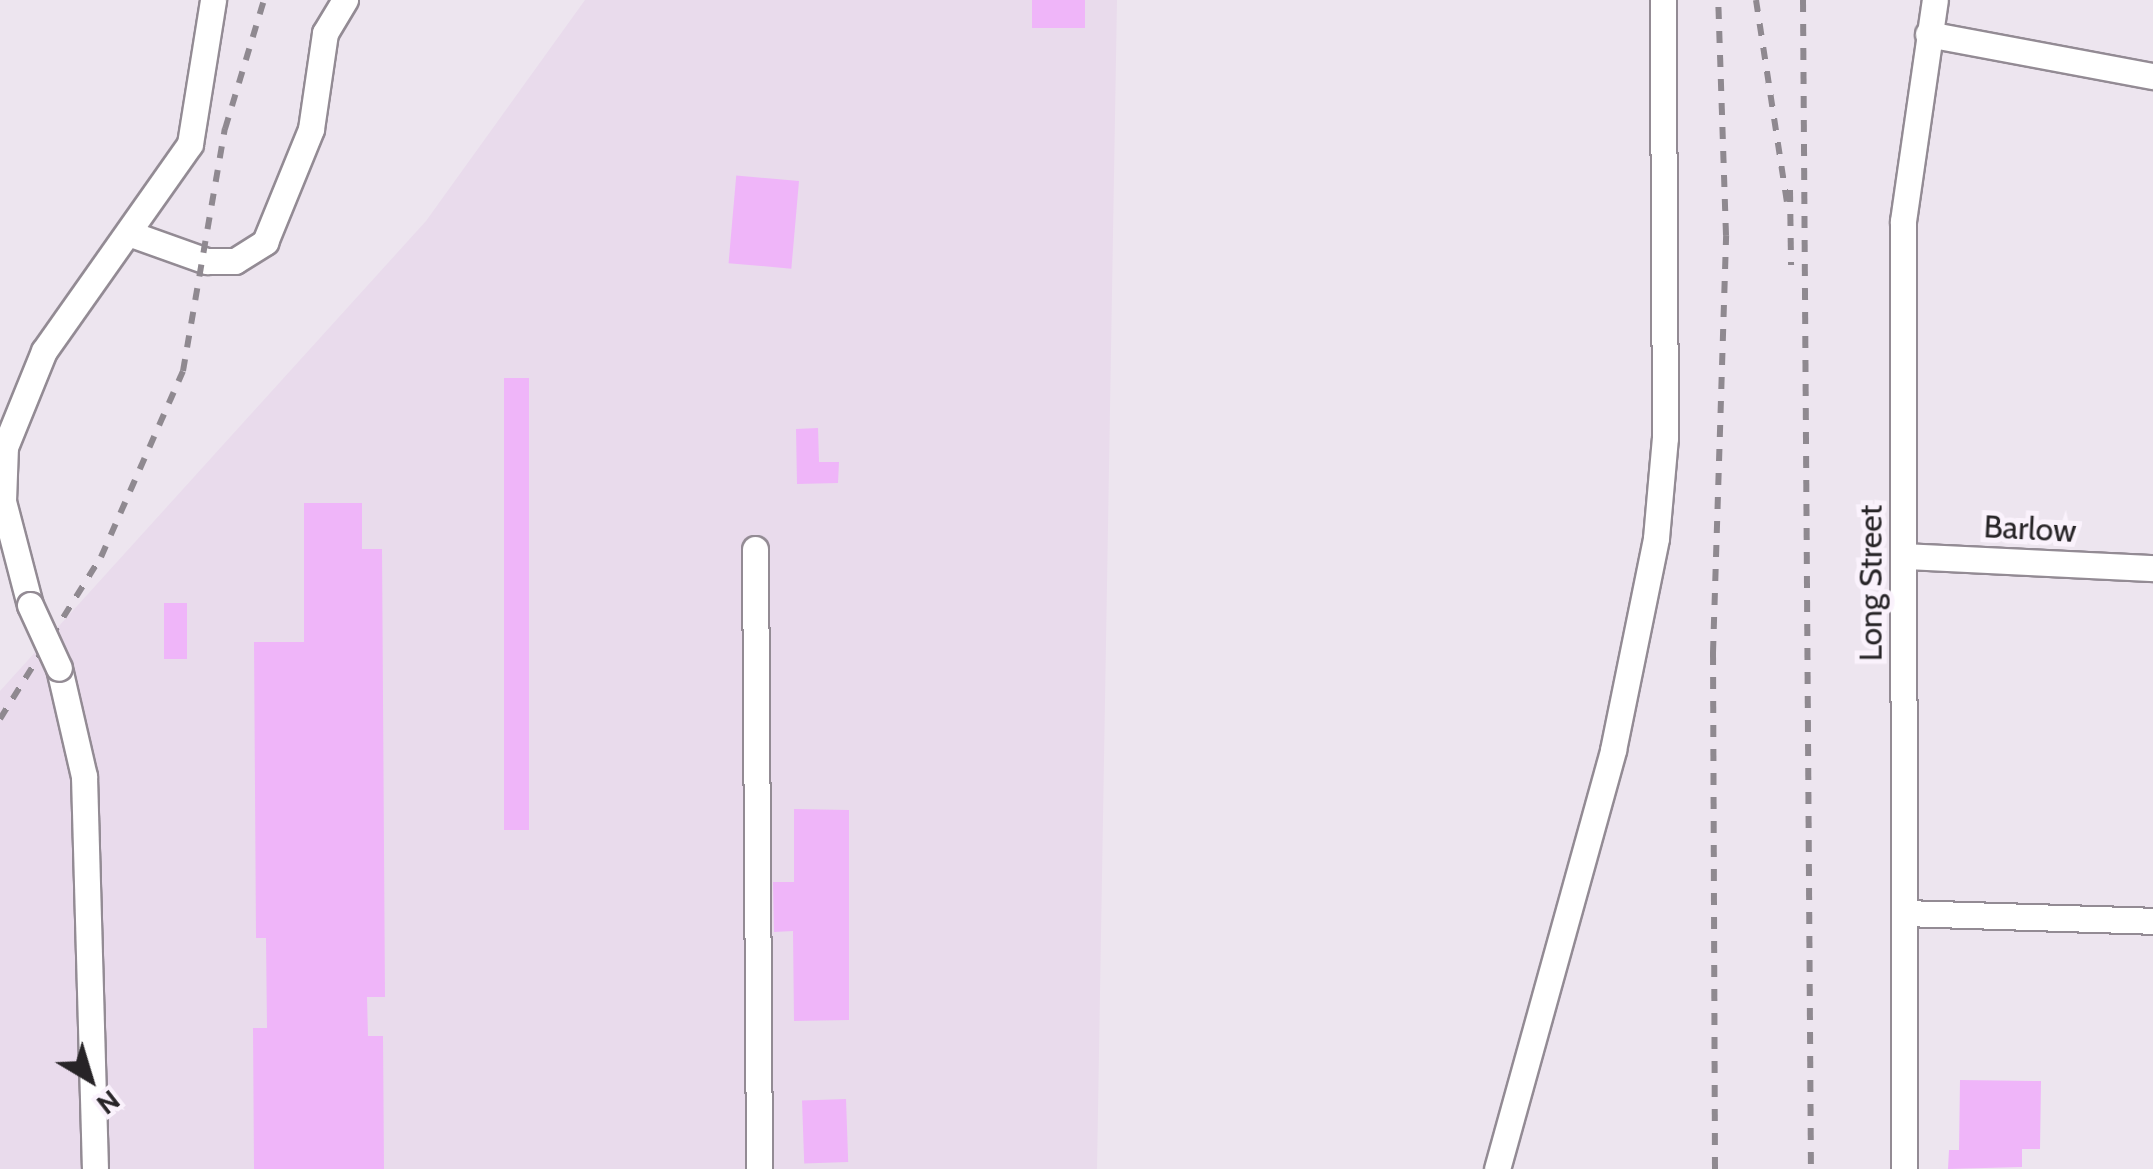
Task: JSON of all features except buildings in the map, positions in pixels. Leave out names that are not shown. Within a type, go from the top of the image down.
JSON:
[{"type":"street","points":[[94,1169],[84,776],[59,668],[30,605],[2,501],[5,446],[44,351],[131,234],[190,144],[212,0]]},
{"type":"street","points":[[131,234],[207,261],[235,262],[265,242],[311,130],[325,33],[345,0]]},
{"type":"street","points":[[1496,1169],[1553,942],[1613,750],[1656,538],[1665,438],[1664,0]]},
{"type":"street","name":"Long Street","points":[[1904,1169],[1904,195],[1935,0]]},
{"type":"street","points":[[1928,34],[2153,76]]},
{"type":"street","points":[[756,549],[760,1169]]},
{"type":"street","name":"Barlow","points":[[1904,556],[2153,568]]},
{"type":"street","points":[[1904,913],[2153,921]]},
{"type":"shaded area","points":[[585,0],[1117,0],[1097,1169],[0,1169],[0,691],[426,221]]},
{"type":"railway","points":[[0,719],[101,557],[183,371],[225,129],[264,0]]},
{"type":"railway","points":[[1715,1169],[1713,653],[1726,235],[1718,0]]},
{"type":"railway","points":[[1756,0],[1787,202]]},
{"type":"railway","points":[[1803,0],[1811,1169]]},
{"type":"railway","points":[[1790,190],[1791,265]]}]
